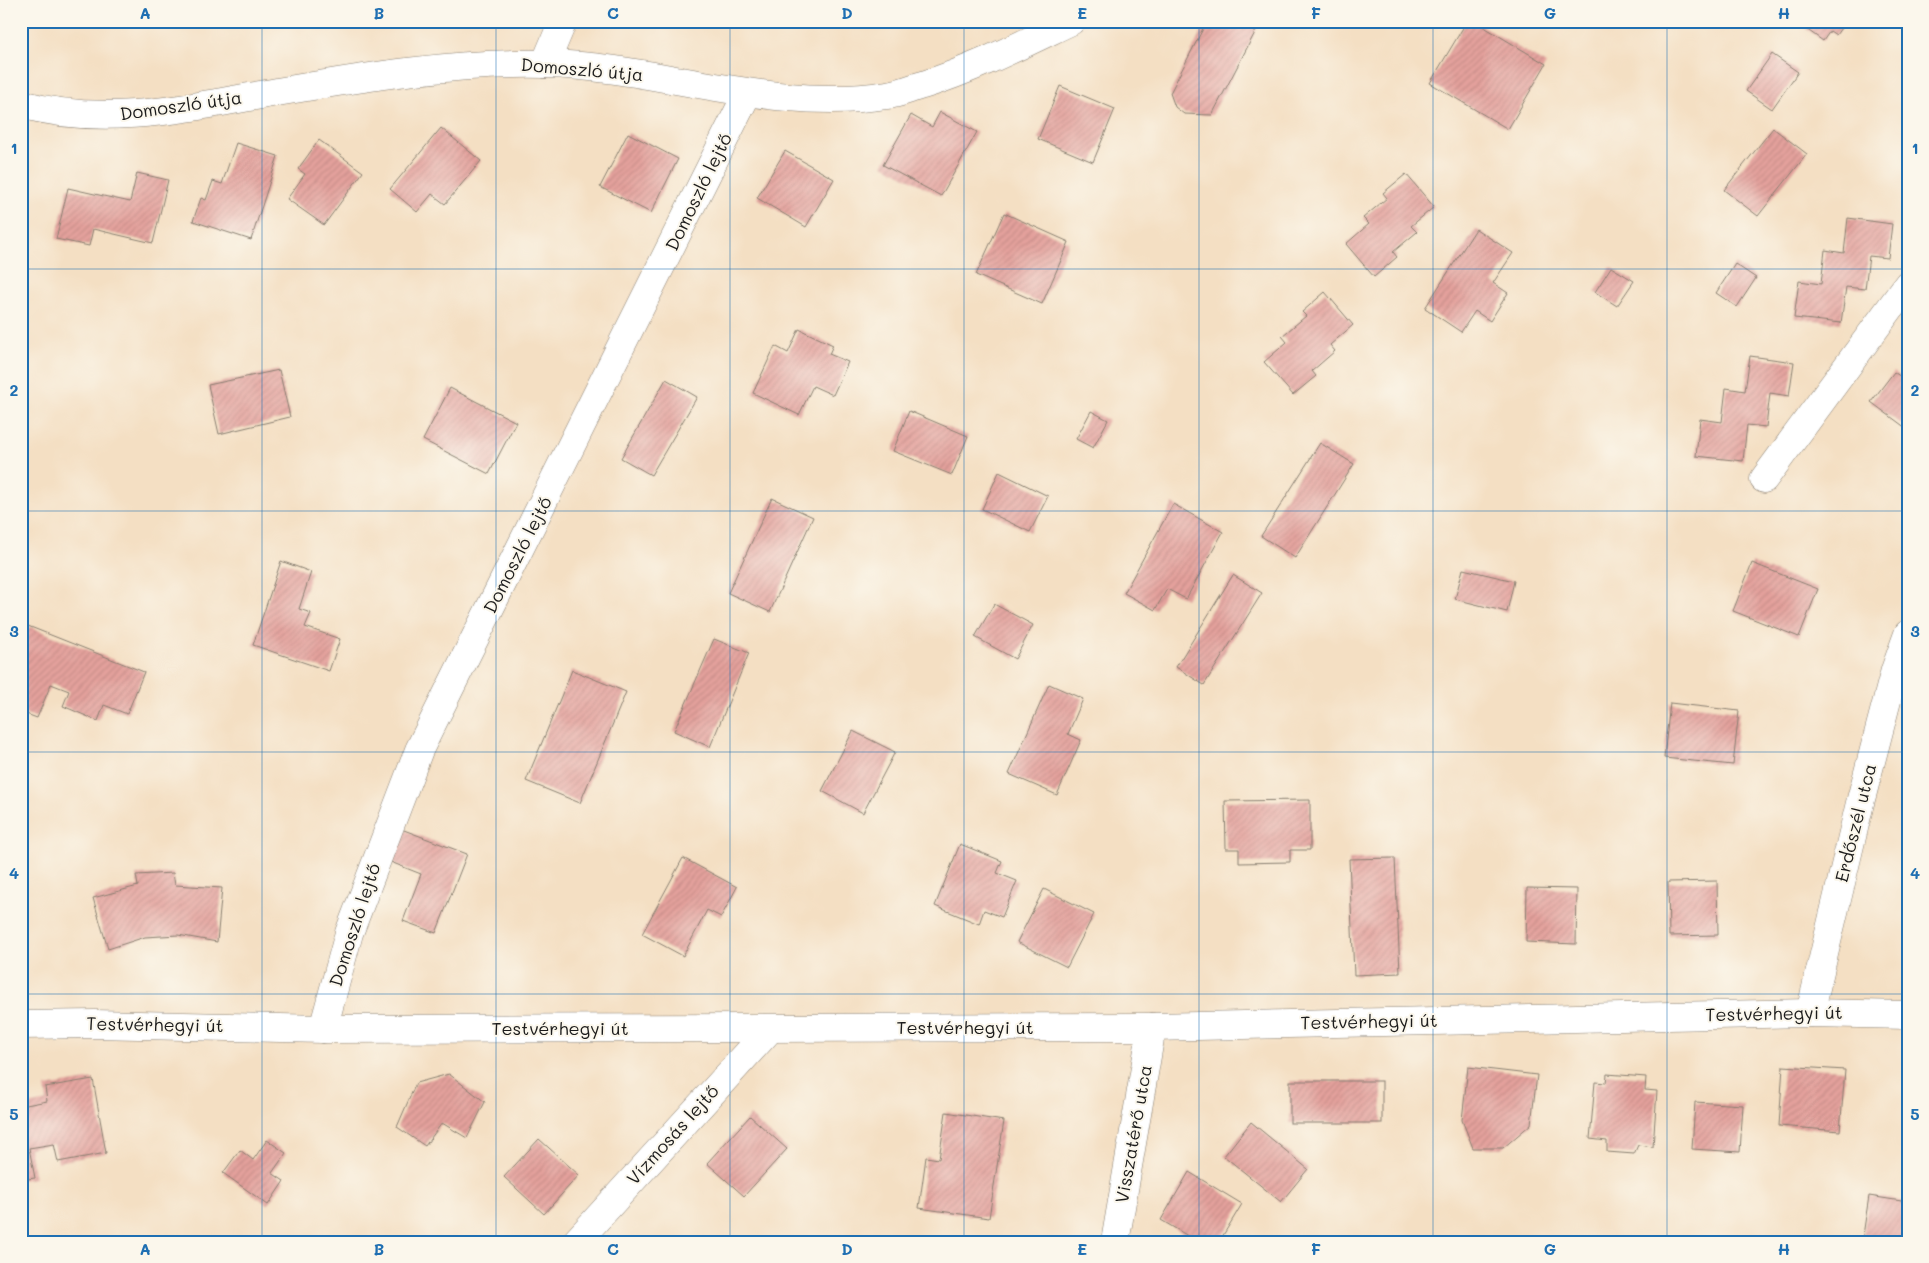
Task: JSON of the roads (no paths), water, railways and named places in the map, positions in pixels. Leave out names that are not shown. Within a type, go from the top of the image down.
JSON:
[{"type":"street","points":[[545,64],[563,21]]},
{"type":"street","name":"Domoszló útja","points":[[21,104],[43,110],[97,116],[150,113],[410,71],[545,64],[679,80],[747,94],[824,99],[888,95],[946,77],[1072,21]]},
{"type":"street","name":"Domoszló lejtő","points":[[323,1029],[349,933],[419,750],[747,94]]},
{"type":"street","points":[[1764,479],[1908,284]]},
{"type":"street","name":"Erdőszél utca","points":[[1810,1013],[1860,803],[1895,670],[1908,634]]},
{"type":"street","name":"Testvérhegyi út","points":[[21,1026],[94,1024],[323,1029],[1152,1027],[1810,1013],[1908,1015]]},
{"type":"street","name":"Visszatérő utca","points":[[1115,1242],[1152,1027]]},
{"type":"street","name":"Vízmosás lejtő","points":[[576,1242],[770,1029]]}]
